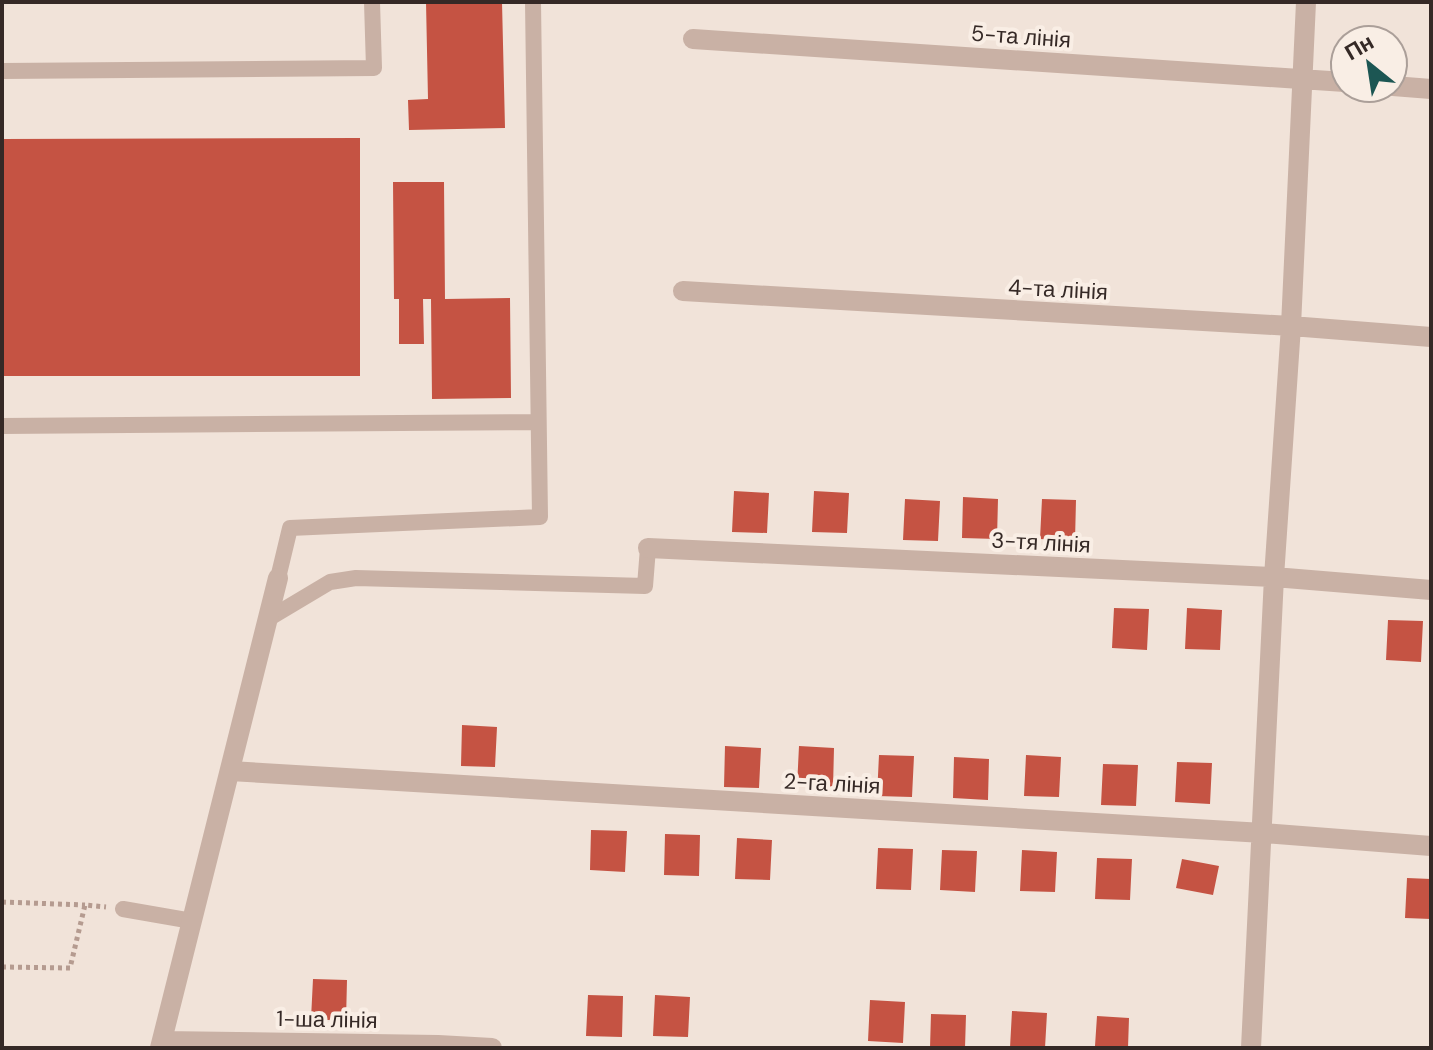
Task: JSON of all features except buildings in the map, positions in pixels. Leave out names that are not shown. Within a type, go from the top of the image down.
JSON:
[{"type":"street","points":[[1251,1048],[1306,2]]},
{"type":"street","name":"5-та лінія","points":[[693,39],[1329,81]]},
{"type":"street","points":[[1409,87],[1431,89]]},
{"type":"street","name":"4-та лінія","points":[[683,291],[1431,337]]},
{"type":"street","name":"3-тя лінія","points":[[648,548],[1274,577],[1431,590]]},
{"type":"street","points":[[161,1045],[278,578]]},
{"type":"street","name":"2-га лінія","points":[[230,771],[1263,833],[1431,846]]},
{"type":"street","name":"1-ша лінія","points":[[161,1045],[438,1045],[492,1048]]},
{"type":"lane","points":[[2,71],[374,68],[372,2]]},
{"type":"lane","points":[[278,578],[290,528],[540,517],[533,2]]},
{"type":"lane","points":[[2,426],[538,422]]},
{"type":"lane","points":[[268,619],[330,582],[356,578],[645,586],[648,548]]},
{"type":"lane","points":[[123,909],[192,921]]},
{"type":"path","points":[[2,902],[123,909]]},
{"type":"path","points":[[2,967],[70,968],[85,905]]}]
